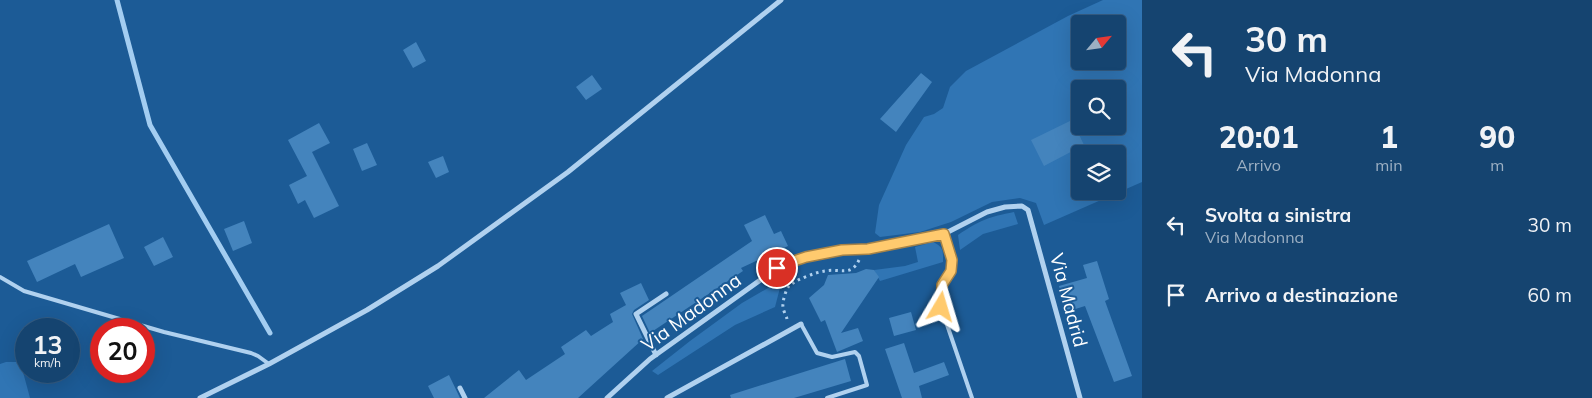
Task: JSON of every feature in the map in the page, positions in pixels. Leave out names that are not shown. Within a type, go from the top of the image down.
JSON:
[{"type":"street","points":[[200,398],[269,364],[367,310],[445,260],[568,172],[780,0]]},
{"type":"street","name":"Via Madonna","points":[[607,398],[656,355],[777,268],[806,257],[842,250],[868,249],[944,234],[987,212],[1006,207],[1022,206],[1028,210]]},
{"type":"street","name":"Via Madrid","points":[[1028,210],[1080,398]]},
{"type":"street","points":[[656,355],[636,314],[666,294]]},
{"type":"street","points":[[667,398],[801,324]]},
{"type":"street","points":[[460,388],[466,398]]},
{"type":"lane","points":[[944,234],[952,260],[951,271],[942,285],[941,307],[972,398]]},
{"type":"lane","points":[[0,277],[24,291],[164,332],[251,353],[269,364]]},
{"type":"lane","points":[[801,324],[817,354],[832,357],[855,352],[858,356],[867,385],[827,398]]},
{"type":"path","points":[[791,329],[782,305],[788,287],[799,280],[825,270],[843,271],[855,268],[859,260],[856,250]]},
{"type":"shaded area","points":[[1103,0],[1142,0],[1142,182],[1126,189],[1126,145],[1071,145],[1071,200],[1101,200],[1044,225],[1036,203],[1020,198],[992,202],[951,222],[920,232],[880,237],[875,233],[879,205],[906,145],[924,117],[934,114],[943,108],[950,87],[966,71],[1068,16]]},
{"type":"shaded area","points":[[1014,212],[1018,224],[983,234],[960,250],[958,235],[985,220]]},
{"type":"shaded area","points":[[933,242],[942,250],[943,262],[880,281],[874,270],[905,266],[918,262],[915,247]]},
{"type":"shaded area","points":[[782,280],[775,307],[735,325],[658,375],[652,371],[742,303]]},
{"type":"shaded area","points":[[15,362],[15,383],[26,383],[30,398],[0,398],[0,364]]},
{"type":"building","points":[[416,42],[426,61],[413,68],[403,50]]},
{"type":"building","points":[[921,73],[932,82],[896,132],[880,119]]},
{"type":"building","points":[[592,75],[602,89],[586,100],[576,87]]},
{"type":"building","points":[[1071,120],[1071,135],[1079,135],[1084,145],[1071,145],[1071,152],[1044,166],[1031,140]]},
{"type":"building","points":[[319,123],[330,143],[312,152],[339,206],[314,218],[305,200],[298,204],[289,185],[307,176],[288,140]]},
{"type":"building","points":[[367,143],[377,165],[362,171],[353,149]]},
{"type":"building","points":[[443,156],[449,172],[436,178],[428,162]]},
{"type":"building","points":[[765,215],[774,234],[781,231],[788,246],[741,268],[743,271],[650,333],[642,316],[752,241],[744,225]]},
{"type":"building","points":[[244,221],[252,243],[233,251],[224,229]]},
{"type":"building","points":[[109,224],[124,258],[81,277],[75,264],[37,282],[27,261]]},
{"type":"building","points":[[163,237],[173,257],[154,266],[144,247]]},
{"type":"building","points":[[1097,261],[1109,299],[1105,301],[1132,376],[1114,382],[1085,306],[1066,312],[1059,286],[1087,278],[1083,265]]},
{"type":"building","points":[[866,269],[874,270],[879,277],[841,333],[858,328],[863,341],[837,352],[825,320],[821,322],[809,298],[824,285],[828,275],[856,273]]},
{"type":"building","points":[[641,283],[649,300],[634,310],[632,314],[643,339],[578,398],[484,398],[519,370],[526,380],[565,354],[561,347],[586,330],[591,336],[613,322],[610,314],[626,305],[620,293]]},
{"type":"building","points":[[911,312],[916,330],[894,336],[889,318]]},
{"type":"building","points":[[904,343],[914,373],[944,362],[949,375],[919,386],[922,398],[902,398],[885,349]]},
{"type":"building","points":[[845,359],[851,381],[794,398],[731,398],[730,395]]},
{"type":"building","points":[[449,375],[460,398],[434,398],[428,386]]},
{"type":"waterway","points":[[117,0],[150,125],[270,333]]},
{"type":"route","points":[[777,268],[806,257],[842,250],[868,249],[944,234],[952,260],[951,271],[942,285],[941,307]]}]
